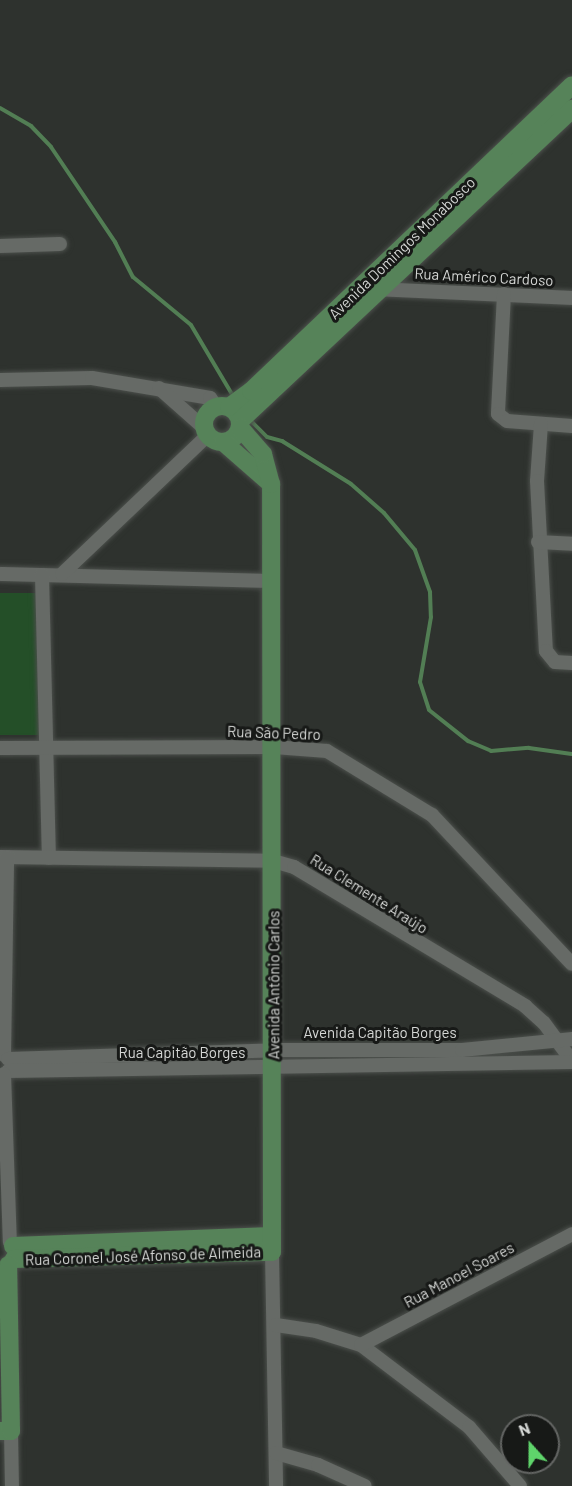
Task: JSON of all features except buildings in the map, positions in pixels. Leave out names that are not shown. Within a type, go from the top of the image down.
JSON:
[{"type":"main road","name":"Avenida Domingos Monabosco","points":[[222,407],[251,391],[572,85]]},
{"type":"main road","points":[[212,435],[234,438],[240,425],[380,289],[572,109]]},
{"type":"main road","points":[[222,407],[205,417],[212,435],[272,484]]},
{"type":"main road","name":"Avenida Antônio Carlos","points":[[222,407],[263,454],[272,484],[275,1050],[272,1244]]},
{"type":"main road","name":"Rua Coronel José Afonso de Almeida","points":[[8,1253],[272,1244]]},
{"type":"main road","points":[[6,1431],[8,1253]]},
{"type":"street","points":[[0,246],[60,244]]},
{"type":"street","name":"Rua Américo Cardoso","points":[[359,289],[572,298]]},
{"type":"street","points":[[504,294],[496,409],[507,421],[572,426]]},
{"type":"street","points":[[0,380],[92,378],[158,387],[210,398],[222,407]]},
{"type":"street","points":[[62,574],[212,435],[158,387]]},
{"type":"street","points":[[541,424],[538,542],[547,655],[555,662],[572,663]]},
{"type":"street","points":[[538,542],[572,544]]},
{"type":"street","points":[[0,574],[273,581]]},
{"type":"street","points":[[42,575],[49,858]]},
{"type":"street","name":"Rua São Pedro","points":[[0,748],[274,747],[327,751],[432,815],[572,964]]},
{"type":"street","points":[[4,857],[4,1064],[8,1253]]},
{"type":"street","name":"Rua Clemente Araújo","points":[[4,857],[273,861],[294,867],[525,1006],[565,1040],[572,1061]]},
{"type":"street","name":"Avenida Capitão Borges","points":[[4,1064],[275,1050],[462,1050],[565,1040]]},
{"type":"street","name":"Rua Capitão Borges","points":[[4,1064],[274,1069],[572,1061]]},
{"type":"street","name":"Rua Manoel Soares","points":[[361,1346],[572,1234]]},
{"type":"street","name":"Avenida Antônio Carlos","points":[[272,1244],[276,1325],[276,1486]]},
{"type":"street","points":[[276,1325],[316,1331],[361,1346],[469,1427],[520,1486]]},
{"type":"street","points":[[6,1431],[12,1486]]},
{"type":"street","points":[[276,1453],[318,1465],[365,1486]]},
{"type":"green space","points":[[0,593],[39,593],[39,735],[0,735]]},
{"type":"waterway","points":[[0,108],[31,126],[51,147],[115,242],[133,277],[191,325],[233,396]]},
{"type":"waterway","points":[[252,422],[267,437],[282,441],[351,484],[384,513],[415,550],[430,592],[431,617],[420,682],[429,710],[468,741],[491,751],[529,748],[572,754]]}]
